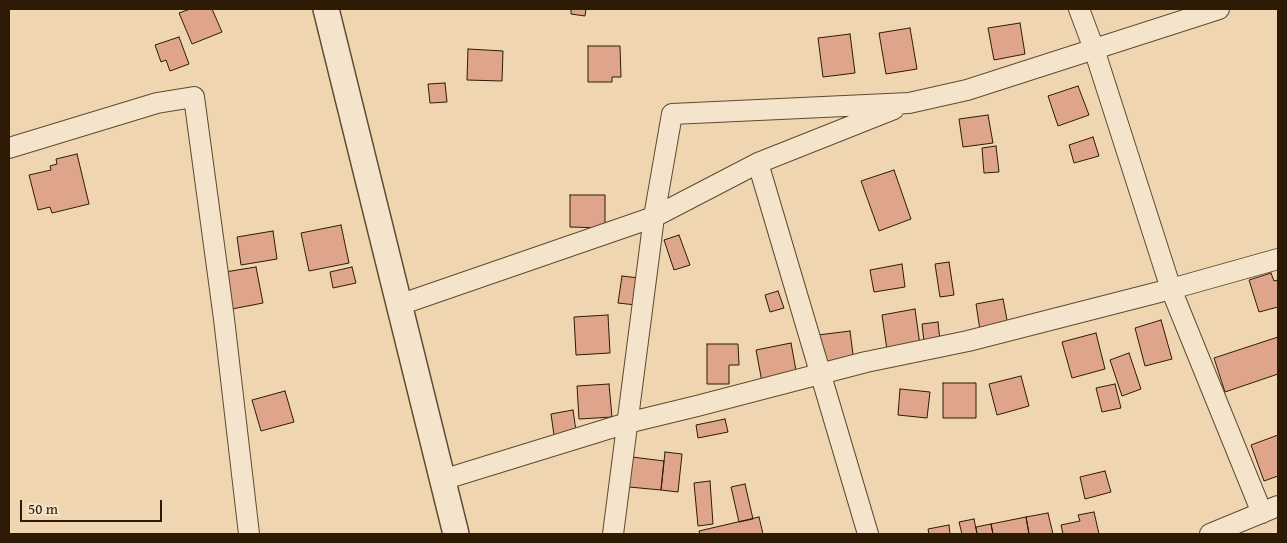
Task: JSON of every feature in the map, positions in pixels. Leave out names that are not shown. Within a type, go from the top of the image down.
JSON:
[{"type":"street","points":[[326,9],[456,534]]},
{"type":"street","points":[[1079,9],[1094,49],[1171,289],[1270,509],[1210,534]]},
{"type":"street","points":[[399,305],[654,217],[758,163],[909,103],[967,90],[1219,9]]},
{"type":"street","points":[[9,148],[157,103],[194,97],[224,319],[249,534]]},
{"type":"street","points":[[613,534],[654,217],[672,114],[909,103]]},
{"type":"street","points":[[758,163],[868,534]]},
{"type":"street","points":[[442,480],[627,423],[866,362],[968,341],[1171,289],[1278,259]]},
{"type":"building","points":[[190,9],[212,9],[222,32],[192,44],[179,13]]},
{"type":"building","points":[[571,9],[586,9],[585,16],[571,14]]},
{"type":"building","points":[[1020,23],[1025,54],[994,60],[988,28]]},
{"type":"building","points":[[910,28],[917,69],[886,74],[879,33]]},
{"type":"building","points":[[850,34],[855,73],[823,77],[818,38]]},
{"type":"building","points":[[179,37],[189,64],[170,71],[166,60],[161,62],[155,45]]},
{"type":"building","points":[[588,46],[620,46],[621,77],[612,77],[612,82],[588,82]]},
{"type":"building","points":[[468,49],[503,51],[502,81],[467,80]]},
{"type":"building","points":[[445,83],[447,102],[430,103],[428,84]]},
{"type":"building","points":[[1078,86],[1089,115],[1058,126],[1048,96]]},
{"type":"building","points":[[988,115],[993,143],[963,147],[959,119]]},
{"type":"building","points":[[1093,137],[1099,156],[1074,163],[1069,145]]},
{"type":"building","points":[[996,146],[999,172],[984,173],[982,148]]},
{"type":"building","points":[[77,154],[89,204],[52,213],[50,207],[38,210],[29,175],[51,170],[50,166],[57,164],[56,159]]},
{"type":"building","points":[[894,170],[911,219],[879,231],[861,181]]},
{"type":"building","points":[[570,195],[605,195],[605,228],[570,227]]},
{"type":"building","points":[[341,225],[349,263],[309,271],[301,233]]},
{"type":"building","points":[[273,231],[277,259],[241,265],[237,237]]},
{"type":"building","points":[[679,235],[690,265],[674,270],[664,240]]},
{"type":"building","points":[[949,262],[954,295],[940,297],[935,264]]},
{"type":"building","points":[[902,264],[905,287],[874,292],[870,270]]},
{"type":"building","points":[[256,267],[263,303],[232,309],[225,272]]},
{"type":"building","points":[[352,267],[356,283],[333,288],[330,272]]},
{"type":"building","points":[[1271,273],[1274,281],[1278,280],[1278,307],[1259,312],[1249,280]]},
{"type":"building","points":[[622,276],[639,278],[636,305],[618,303]]},
{"type":"building","points":[[778,291],[784,308],[770,312],[765,295]]},
{"type":"building","points":[[1003,299],[1008,325],[980,330],[976,304]]},
{"type":"building","points":[[915,309],[920,345],[887,350],[882,315]]},
{"type":"building","points":[[608,315],[610,353],[576,355],[574,317]]},
{"type":"building","points":[[1161,320],[1172,359],[1145,366],[1135,328]]},
{"type":"building","points":[[938,322],[940,341],[924,342],[922,324]]},
{"type":"building","points":[[850,331],[854,362],[822,366],[818,335]]},
{"type":"building","points":[[1096,333],[1105,369],[1072,378],[1062,342]]},
{"type":"building","points":[[1278,337],[1278,374],[1225,392],[1214,358]]},
{"type":"building","points":[[791,343],[797,376],[762,382],[756,350]]},
{"type":"building","points":[[707,344],[738,344],[739,365],[729,365],[729,384],[707,384]]},
{"type":"building","points":[[1129,353],[1141,389],[1122,396],[1110,360]]},
{"type":"building","points":[[1021,376],[1029,406],[997,415],[989,384]]},
{"type":"building","points":[[943,383],[976,383],[976,418],[943,418]]},
{"type":"building","points":[[609,384],[612,417],[579,419],[577,386]]},
{"type":"building","points":[[1115,384],[1121,408],[1102,412],[1096,388]]},
{"type":"building","points":[[900,389],[930,392],[927,418],[898,415]]},
{"type":"building","points":[[285,391],[294,422],[261,431],[252,400]]},
{"type":"building","points":[[573,410],[576,431],[554,435],[551,414]]},
{"type":"building","points":[[725,419],[728,432],[698,438],[696,425]]},
{"type":"building","points":[[1278,435],[1278,476],[1264,481],[1251,445]]},
{"type":"building","points":[[665,452],[682,454],[678,492],[661,490]]},
{"type":"building","points":[[632,457],[664,461],[661,490],[629,487]]},
{"type":"building","points":[[1105,471],[1111,492],[1085,499],[1080,477]]},
{"type":"building","points":[[710,481],[713,524],[698,526],[694,483]]},
{"type":"building","points":[[745,484],[753,519],[739,522],[731,487]]},
{"type":"building","points":[[1094,512],[1099,534],[1063,534],[1061,525],[1080,521],[1078,515]]},
{"type":"building","points":[[1048,513],[1053,534],[1029,534],[1026,517]]},
{"type":"building","points":[[759,517],[763,534],[700,534],[699,531]]},
{"type":"building","points":[[1026,517],[1029,534],[993,534],[991,524]]},
{"type":"building","points":[[974,519],[977,534],[962,534],[959,522]]},
{"type":"building","points":[[991,524],[993,534],[977,534],[976,527]]},
{"type":"building","points":[[949,525],[950,534],[929,534],[928,529]]}]
